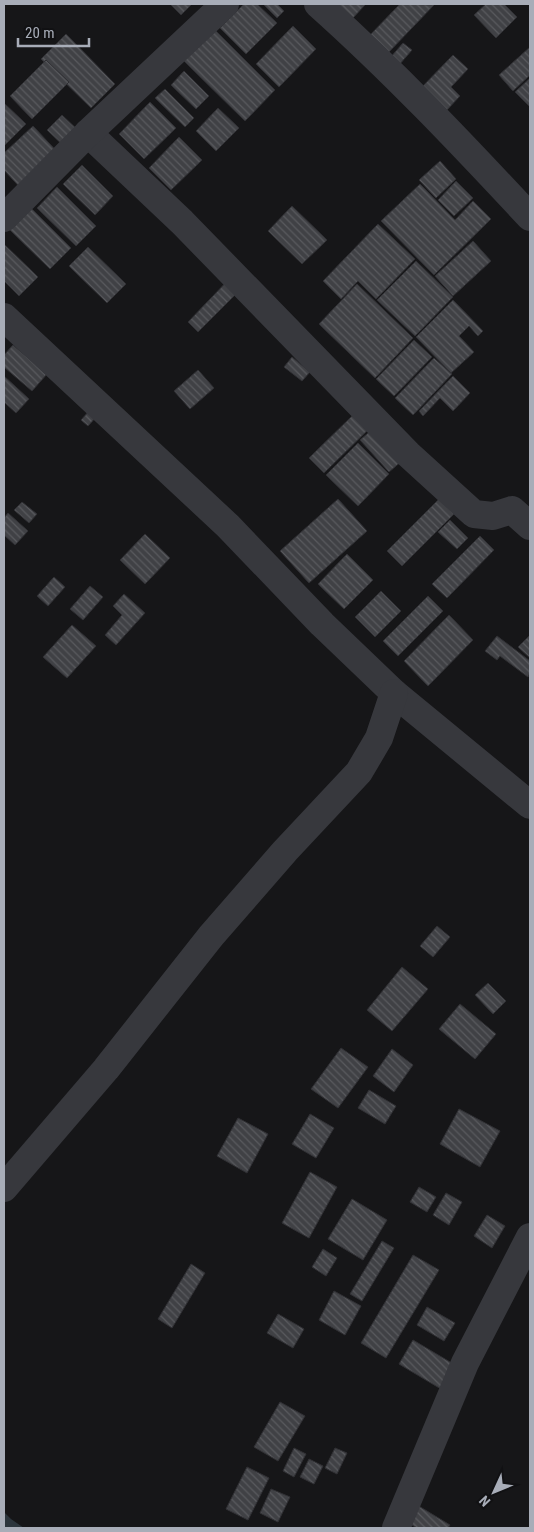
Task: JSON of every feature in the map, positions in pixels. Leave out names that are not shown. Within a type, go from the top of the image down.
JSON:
[{"type":"street","points":[[4,218],[88,133],[225,4]]},
{"type":"street","points":[[318,4],[454,135],[530,218]]},
{"type":"street","points":[[88,133],[182,222],[408,454],[474,514],[493,516],[512,510],[530,526]]},
{"type":"street","points":[[4,317],[228,526],[322,624],[394,694],[530,805]]},
{"type":"street","points":[[4,1188],[106,1069],[211,936],[285,851],[359,772],[378,738],[394,694]]},
{"type":"street","points":[[396,1528],[466,1363],[530,1237]]},
{"type":"shaded area","points":[[4,1512],[11,1519],[24,1528],[4,1528]]},
{"type":"building","points":[[170,4],[192,4],[181,15]]},
{"type":"building","points":[[244,4],[257,4],[277,23],[246,54],[220,28]]},
{"type":"building","points":[[263,4],[277,4],[284,11],[277,18]]},
{"type":"building","points":[[334,4],[364,4],[365,5],[351,20]]},
{"type":"building","points":[[400,4],[434,5],[387,54],[369,36]]},
{"type":"building","points":[[486,4],[504,4],[517,17],[496,38],[474,15]]},
{"type":"building","points":[[293,26],[316,49],[279,87],[256,64]]},
{"type":"building","points":[[215,30],[275,90],[245,121],[184,61]]},
{"type":"building","points":[[66,34],[115,84],[91,108],[41,59]]},
{"type":"building","points":[[403,43],[412,50],[399,65],[390,58]]},
{"type":"building","points":[[530,47],[530,75],[513,91],[499,75]]},
{"type":"building","points":[[453,55],[468,69],[451,87],[460,96],[445,112],[420,89]]},
{"type":"building","points":[[46,60],[69,82],[32,119],[10,96]]},
{"type":"building","points":[[184,71],[209,96],[196,109],[171,85]]},
{"type":"building","points":[[530,78],[530,107],[515,92]]},
{"type":"building","points":[[165,89],[194,118],[185,127],[155,98]]},
{"type":"building","points":[[150,102],[176,128],[144,159],[119,134]]},
{"type":"building","points":[[4,103],[26,124],[4,146]]},
{"type":"building","points":[[218,108],[239,128],[216,151],[196,131]]},
{"type":"building","points":[[62,115],[83,135],[68,150],[47,130]]},
{"type":"building","points":[[33,126],[63,158],[26,194],[4,170],[4,153]]},
{"type":"building","points":[[179,137],[202,160],[171,190],[149,168]]},
{"type":"building","points":[[440,161],[456,179],[436,198],[419,180]]},
{"type":"building","points":[[82,165],[113,196],[95,215],[63,184]]},
{"type":"building","points":[[456,181],[473,198],[454,216],[438,200]]},
{"type":"building","points":[[420,184],[455,220],[473,201],[491,219],[434,275],[381,221]]},
{"type":"building","points":[[57,187],[96,226],[76,246],[37,208]]},
{"type":"building","points":[[292,206],[327,240],[302,264],[268,231]]},
{"type":"building","points":[[31,208],[71,248],[50,269],[9,229]]},
{"type":"building","points":[[378,224],[415,259],[376,299],[358,281],[341,299],[323,281]]},
{"type":"building","points":[[473,241],[491,261],[453,296],[435,276]]},
{"type":"building","points":[[4,244],[38,277],[19,296],[4,281]]},
{"type":"building","points":[[88,247],[126,284],[107,303],[69,266]]},
{"type":"building","points":[[416,261],[453,297],[415,336],[377,300]]},
{"type":"building","points":[[235,273],[246,284],[198,332],[188,322]]},
{"type":"building","points":[[357,284],[413,338],[375,378],[319,324]]},
{"type":"building","points":[[453,300],[483,331],[478,336],[469,326],[459,336],[474,352],[451,373],[416,337]]},
{"type":"building","points":[[414,340],[432,357],[394,396],[376,379]]},
{"type":"building","points":[[13,345],[47,374],[32,391],[4,367],[4,355]]},
{"type":"building","points":[[292,357],[310,372],[302,381],[284,367]]},
{"type":"building","points":[[434,358],[452,374],[413,415],[395,398]]},
{"type":"building","points":[[198,370],[214,388],[190,409],[174,391]]},
{"type":"building","points":[[4,376],[29,399],[16,413],[4,402]]},
{"type":"building","points":[[453,376],[470,393],[453,411],[440,398],[423,416],[419,411]]},
{"type":"building","points":[[90,410],[97,416],[88,426],[81,420]]},
{"type":"building","points":[[352,416],[380,418],[324,473],[309,458]]},
{"type":"building","points":[[382,421],[411,453],[389,472],[360,440]]},
{"type":"building","points":[[358,443],[389,474],[358,506],[326,475]]},
{"type":"building","points":[[338,499],[367,531],[309,583],[280,551]]},
{"type":"building","points":[[439,499],[454,514],[402,566],[387,551]]},
{"type":"building","points":[[22,502],[37,514],[29,523],[14,510]]},
{"type":"building","points":[[8,513],[28,531],[15,545],[4,535],[4,518]]},
{"type":"building","points":[[450,520],[468,538],[457,549],[438,532]]},
{"type":"building","points":[[145,534],[170,558],[145,584],[120,560]]},
{"type":"building","points":[[480,536],[494,550],[447,598],[432,584]]},
{"type":"building","points":[[347,554],[373,580],[344,609],[318,584]]},
{"type":"building","points":[[54,577],[65,587],[48,606],[37,596]]},
{"type":"building","points":[[90,586],[103,597],[83,620],[70,609]]},
{"type":"building","points":[[381,591],[401,611],[375,637],[355,617]]},
{"type":"building","points":[[124,594],[145,613],[116,645],[105,635],[122,615],[113,606]]},
{"type":"building","points":[[428,596],[443,611],[398,656],[383,641]]},
{"type":"building","points":[[449,615],[473,640],[428,686],[404,661]]},
{"type":"building","points":[[72,625],[96,646],[67,678],[43,657]]},
{"type":"building","points":[[530,635],[530,658],[518,647]]},
{"type":"building","points":[[497,636],[530,661],[528,677],[500,656],[497,660],[485,651]]},
{"type":"building","points":[[437,926],[450,937],[433,957],[420,946]]},
{"type":"building","points":[[402,967],[428,989],[392,1031],[367,1010]]},
{"type":"building","points":[[488,983],[506,1001],[493,1014],[475,995]]},
{"type":"building","points":[[460,1004],[496,1034],[475,1059],[439,1029]]},
{"type":"building","points":[[341,1048],[368,1067],[338,1108],[311,1089]]},
{"type":"building","points":[[392,1049],[413,1065],[394,1092],[373,1076]]},
{"type":"building","points":[[369,1090],[396,1106],[385,1124],[358,1108]]},
{"type":"building","points":[[459,1109],[500,1131],[480,1167],[440,1144]]},
{"type":"building","points":[[310,1114],[334,1128],[316,1158],[292,1144]]},
{"type":"building","points":[[238,1118],[268,1134],[247,1173],[217,1156]]},
{"type":"building","points":[[310,1172],[337,1187],[309,1238],[282,1223]]},
{"type":"building","points":[[419,1187],[436,1197],[427,1212],[410,1202]]},
{"type":"building","points":[[446,1193],[462,1202],[449,1225],[433,1215]]},
{"type":"building","points":[[352,1199],[387,1220],[363,1260],[328,1239]]},
{"type":"building","points":[[487,1215],[505,1226],[492,1248],[474,1236]]},
{"type":"building","points":[[382,1241],[394,1248],[362,1301],[350,1294]]},
{"type":"building","points":[[323,1249],[337,1258],[326,1276],[312,1267]]},
{"type":"building","points":[[413,1255],[439,1270],[386,1358],[361,1343]]},
{"type":"building","points":[[191,1264],[205,1273],[172,1328],[158,1319]]},
{"type":"building","points":[[334,1291],[361,1306],[345,1335],[319,1320]]},
{"type":"building","points":[[427,1307],[455,1323],[444,1341],[417,1325]]},
{"type":"building","points":[[278,1314],[304,1329],[293,1348],[267,1333]]},
{"type":"building","points":[[413,1340],[455,1365],[441,1389],[399,1364]]},
{"type":"building","points":[[280,1402],[305,1416],[278,1461],[254,1447]]},
{"type":"building","points":[[294,1448],[306,1454],[294,1477],[283,1471]]},
{"type":"building","points":[[335,1448],[347,1453],[337,1474],[325,1468]]},
{"type":"building","points":[[309,1459],[323,1466],[314,1484],[300,1477]]},
{"type":"building","points":[[247,1467],[269,1478],[248,1520],[226,1509]]},
{"type":"building","points":[[271,1489],[290,1497],[278,1522],[260,1513]]},
{"type":"building","points":[[417,1505],[450,1525],[448,1528],[417,1528],[407,1522]]}]
